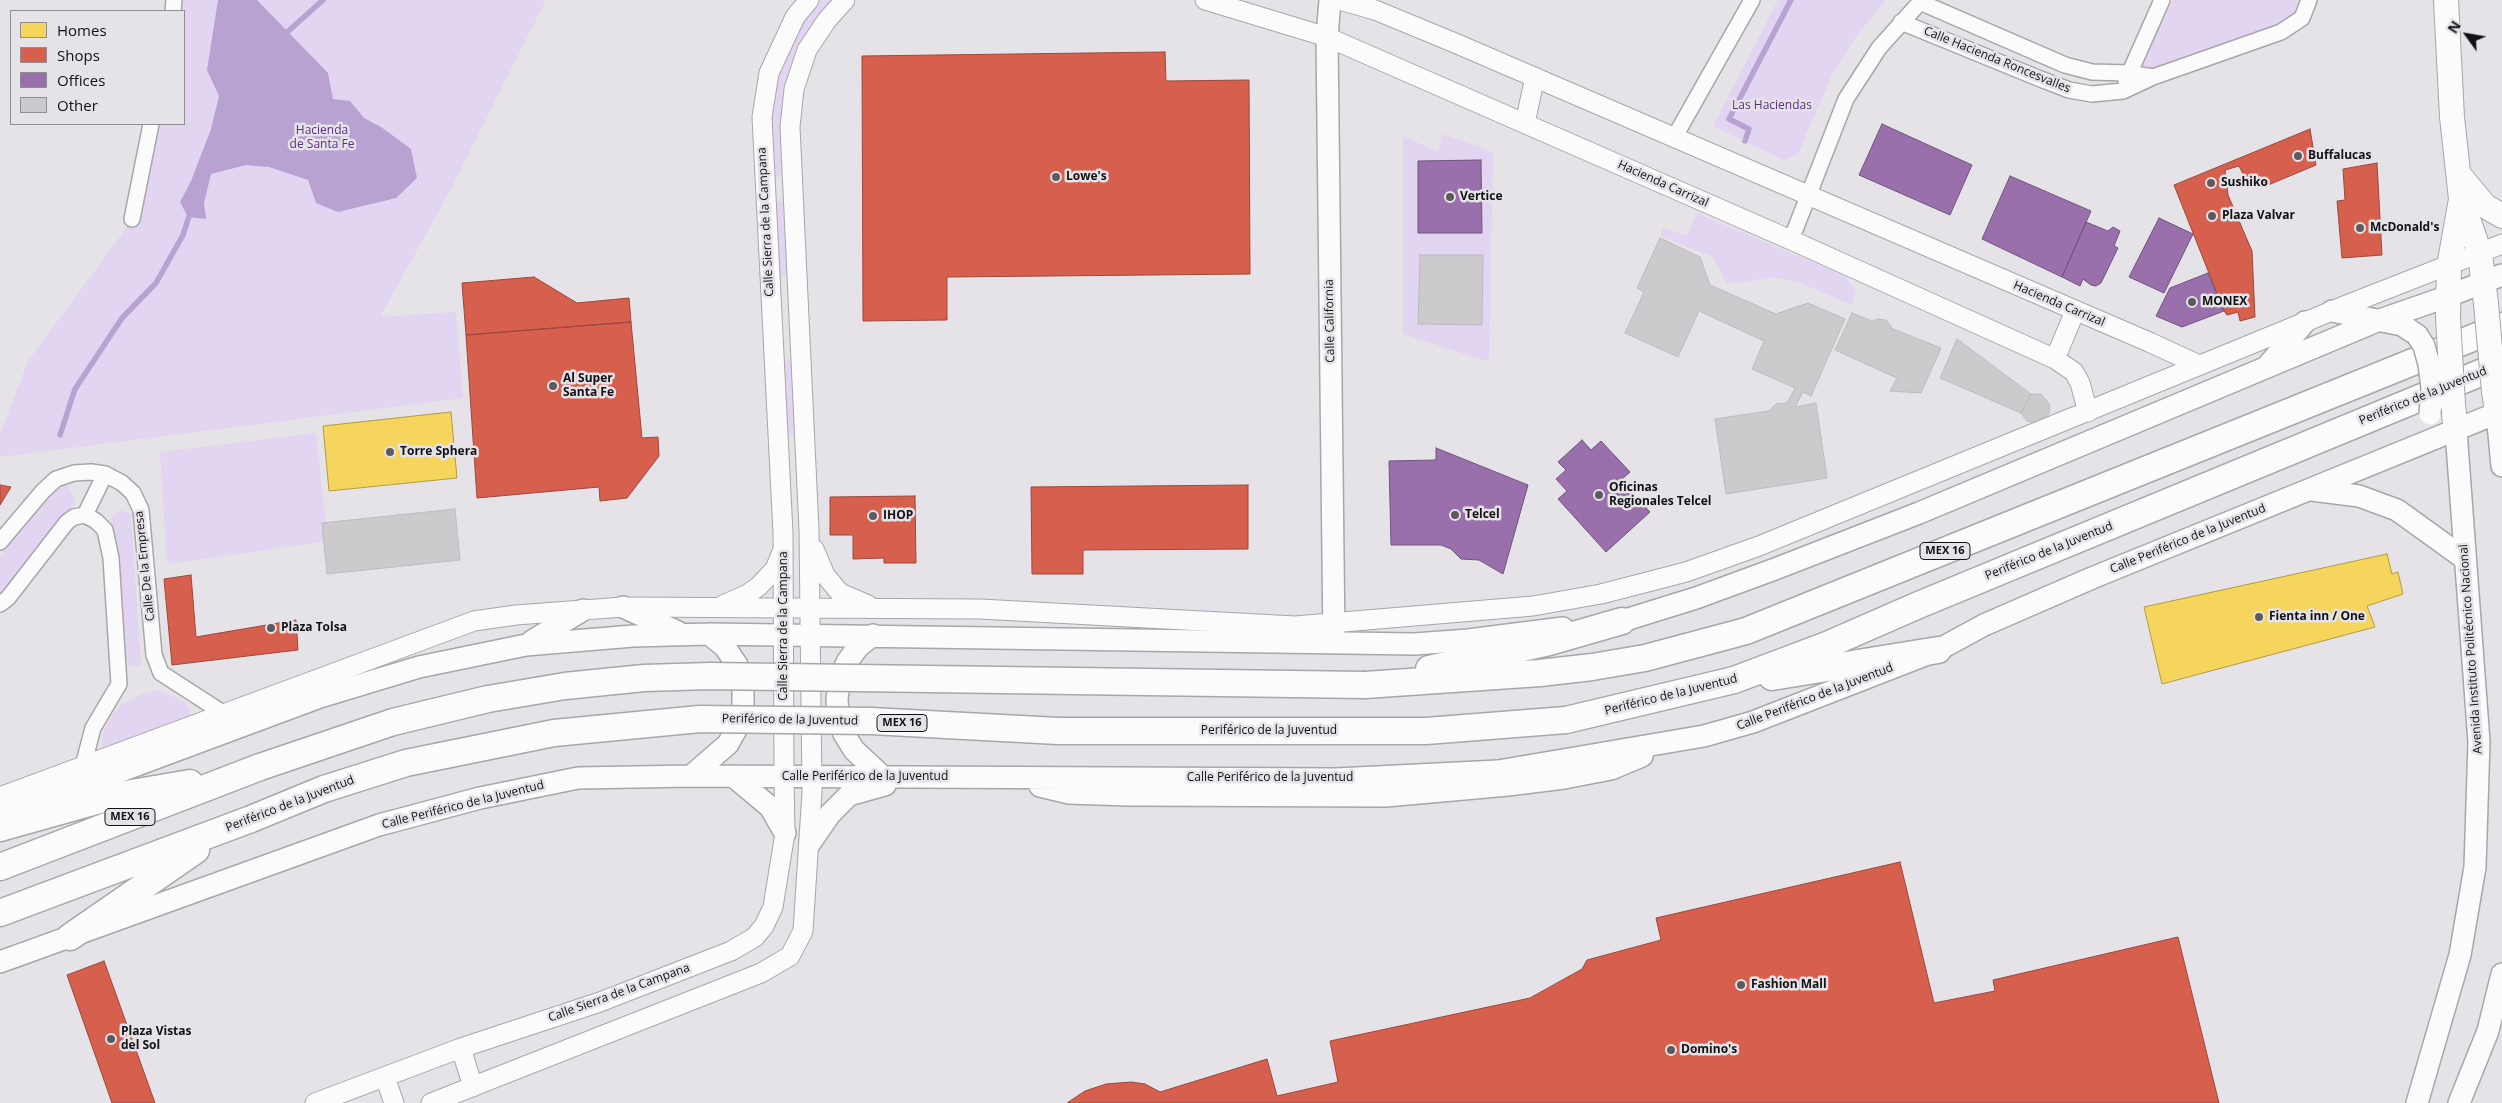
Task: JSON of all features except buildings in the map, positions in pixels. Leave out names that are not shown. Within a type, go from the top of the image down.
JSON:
[{"type":"highway","name":"MEX 16","points":[[0,867],[249,772],[393,722],[488,699],[565,686],[644,678],[710,676],[1372,685],[1540,674],[1645,658],[1746,631],[2502,326]]},
{"type":"highway","name":"Periférico de la Juventud","points":[[0,914],[324,789],[406,763],[554,733],[700,718],[871,721],[1058,731],[1426,731],[1566,720],[1734,680],[1827,645],[2502,364]]},
{"type":"highway","points":[[1372,685],[1413,672],[1549,642],[1622,621]]},
{"type":"highway","points":[[1734,680],[1784,676],[1938,650]]},
{"type":"highway","points":[[0,828],[114,796],[249,772]]},
{"type":"highway","points":[[70,937],[240,823]]},
{"type":"main road","name":"Calle California","points":[[1330,0],[1327,37],[1335,632]]},
{"type":"main road","points":[[2446,0],[2452,117],[2460,176],[2461,199],[2449,266],[2447,308],[2456,431]]},
{"type":"main road","points":[[2460,176],[2485,206],[2502,216]]},
{"type":"main road","points":[[2461,199],[2490,288],[2502,466]]},
{"type":"main road","points":[[0,816],[320,697],[419,667],[526,645],[633,636],[709,634],[873,635],[1335,632],[1415,644],[1622,621],[1740,582],[1919,513],[2377,321],[2447,308],[2490,288]]},
{"type":"main road","points":[[2332,311],[2402,325],[2416,335],[2424,346],[2429,364],[2433,395],[2430,414],[2425,426],[2409,448]]},
{"type":"main road","points":[[2266,367],[2305,322]]},
{"type":"main road","name":"Calle Periférico de la Juventud","points":[[0,962],[379,825],[480,798],[578,778],[733,776],[1336,779],[1498,771],[1674,742],[1753,722],[1938,650],[1984,625],[2092,578],[2409,448],[2456,431],[2498,405]]},
{"type":"main road","name":"Avenida Instituto Politécnico Nacional","points":[[2417,1103],[2460,955],[2474,867],[2479,742],[2456,431]]},
{"type":"main road","points":[[2309,490],[2359,496],[2396,510],[2465,559]]},
{"type":"main road","points":[[623,607],[685,635]]},
{"type":"main road","points":[[526,645],[583,610]]},
{"type":"main road","points":[[691,776],[728,744],[738,726],[743,706],[743,685],[736,665],[725,647],[709,634]]},
{"type":"main road","points":[[873,635],[858,647],[847,662],[840,679],[837,698],[838,716],[844,734],[854,750],[883,778]]},
{"type":"main road","points":[[733,776],[770,807],[785,833]]},
{"type":"main road","points":[[810,843],[830,814],[849,796],[870,788],[918,778]]},
{"type":"main road","points":[[2459,1103],[2488,1031],[2502,974]]},
{"type":"street","name":"Calle Sierra de la Campana","points":[[315,1103],[461,1048],[600,1002],[731,951],[755,937],[764,926],[773,907],[785,833],[784,549],[762,117],[769,73],[795,17],[809,0]]},
{"type":"street","name":"Calle Sierra de la Campana","points":[[431,1103],[752,977],[790,956],[803,931],[810,843],[812,777],[809,530],[790,127],[794,90],[807,50],[827,20],[845,0]]},
{"type":"street","name":"Hacienda Carrizal","points":[[1205,0],[1327,37],[1791,240],[2055,359],[2074,372],[2080,383],[2088,412]]},
{"type":"street","name":"Hacienda Carrizal","points":[[1338,0],[1375,10],[1535,77],[2149,342],[2199,366]]},
{"type":"street","points":[[1674,138],[1752,0]]},
{"type":"street","points":[[2124,91],[2128,73],[2162,0]]},
{"type":"street","points":[[1791,240],[1846,99],[1879,48],[1921,1]]},
{"type":"street","name":"Calle Hacienda Roncesvalles","points":[[1921,1],[2065,64],[2092,72],[2128,73],[2153,77]]},
{"type":"street","name":"Calle Hacienda Roncesvalles","points":[[1901,22],[2069,90],[2092,94],[2124,91],[2153,77],[2281,32],[2302,18],[2307,6]]},
{"type":"street","points":[[1525,123],[1535,77]]},
{"type":"street","points":[[132,219],[151,125]]},
{"type":"street","points":[[765,192],[792,187]]},
{"type":"street","points":[[0,797],[474,622],[516,615],[623,607],[1022,610],[1295,626],[1335,632],[1533,606],[1601,594],[1686,572],[1759,546],[2332,311],[2502,244]]},
{"type":"street","points":[[2055,359],[2075,311]]},
{"type":"street","points":[[779,454],[805,452]]},
{"type":"street","points":[[0,542],[43,491],[56,479],[74,473],[106,474],[85,515]]},
{"type":"street","name":"Calle De la Empresa","points":[[106,474],[122,483],[133,493],[141,510],[154,655],[161,673],[224,713]]},
{"type":"street","points":[[0,604],[8,598],[67,522],[74,517],[85,515],[96,521],[106,530],[111,558],[120,666],[119,684],[93,728],[83,766]]},
{"type":"street","points":[[809,530],[817,559],[825,575],[840,593],[876,608]]},
{"type":"street","points":[[716,608],[748,594],[759,586],[775,569],[784,549]]},
{"type":"street","points":[[461,1048],[473,1087]]},
{"type":"street","points":[[386,1076],[394,1103]]},
{"type":"green space","name":"Hacienda de Santa Fe","points":[[178,0],[546,0],[450,191],[380,317],[456,312],[463,398],[0,457],[0,434],[28,361],[133,219],[157,125],[185,125],[185,10],[177,10]]},
{"type":"green space","points":[[818,0],[832,0],[810,28],[786,81],[782,109],[781,176],[770,178],[769,137],[775,79],[791,38]]},
{"type":"green space","name":"Las Haciendas","points":[[1778,0],[1886,0],[1855,38],[1831,77],[1798,154],[1784,160],[1713,126]]},
{"type":"green space","points":[[2174,0],[2299,0],[2287,24],[2134,76]]},
{"type":"green space","points":[[1442,134],[1493,152],[1489,362],[1403,334],[1403,136],[1438,152]]},
{"type":"green space","points":[[783,201],[787,274],[776,278],[772,203]]},
{"type":"green space","points":[[1697,213],[1845,276],[1856,291],[1852,305],[1796,281],[1772,277],[1727,284],[1713,257],[1661,236],[1662,228],[1687,236]]},
{"type":"green space","points":[[792,360],[795,433],[783,436],[781,361]]},
{"type":"green space","points":[[316,433],[328,541],[167,564],[160,452]]},
{"type":"green space","points":[[66,484],[73,494],[75,504],[0,595],[0,556],[54,490]]},
{"type":"green space","points":[[121,510],[131,514],[141,666],[130,666],[126,655],[111,517]]},
{"type":"green space","points":[[157,690],[186,702],[193,719],[101,748],[103,734],[110,719],[121,705],[137,696]]},
{"type":"shaded area","points":[[218,0],[257,0],[328,73],[333,99],[350,101],[364,118],[381,127],[411,149],[417,178],[396,198],[338,212],[316,203],[308,180],[269,167],[246,165],[211,174],[204,203],[206,219],[188,217],[180,202],[191,181],[211,129],[219,96],[207,70]]},
{"type":"waterway","points":[[284,35],[323,0]]},
{"type":"waterway","points":[[1745,141],[1749,129],[1729,119],[1791,0]]},
{"type":"waterway","points":[[60,435],[75,389],[122,318],[156,283],[183,235],[191,210]]},
{"type":"place","name":"Buffalucas","points":[[2298,156]]},
{"type":"place","name":"Lowe's","points":[[1056,177]]},
{"type":"place","name":"Sushiko","points":[[2211,183]]},
{"type":"place","name":"Vertice","points":[[1450,197]]},
{"type":"place","name":"Plaza Valvar","points":[[2212,216]]},
{"type":"place","name":"McDonald's","points":[[2360,228]]},
{"type":"place","name":"MONEX","points":[[2192,302]]},
{"type":"place","name":"Al Super Santa Fe","points":[[553,386]]},
{"type":"place","name":"Torre Sphera","points":[[390,452]]},
{"type":"place","name":"Oficinas Regionales Telcel","points":[[1599,495]]},
{"type":"place","name":"Telcel","points":[[1455,515]]},
{"type":"place","name":"IHOP","points":[[873,516]]},
{"type":"place","name":"Fienta inn / One","points":[[2259,617]]},
{"type":"place","name":"Plaza Tolsa","points":[[271,628]]},
{"type":"place","name":"Fashion Mall","points":[[1741,985]]},
{"type":"place","name":"Plaza Vistas del Sol","points":[[111,1039]]},
{"type":"place","name":"Domino's","points":[[1671,1050]]}]
